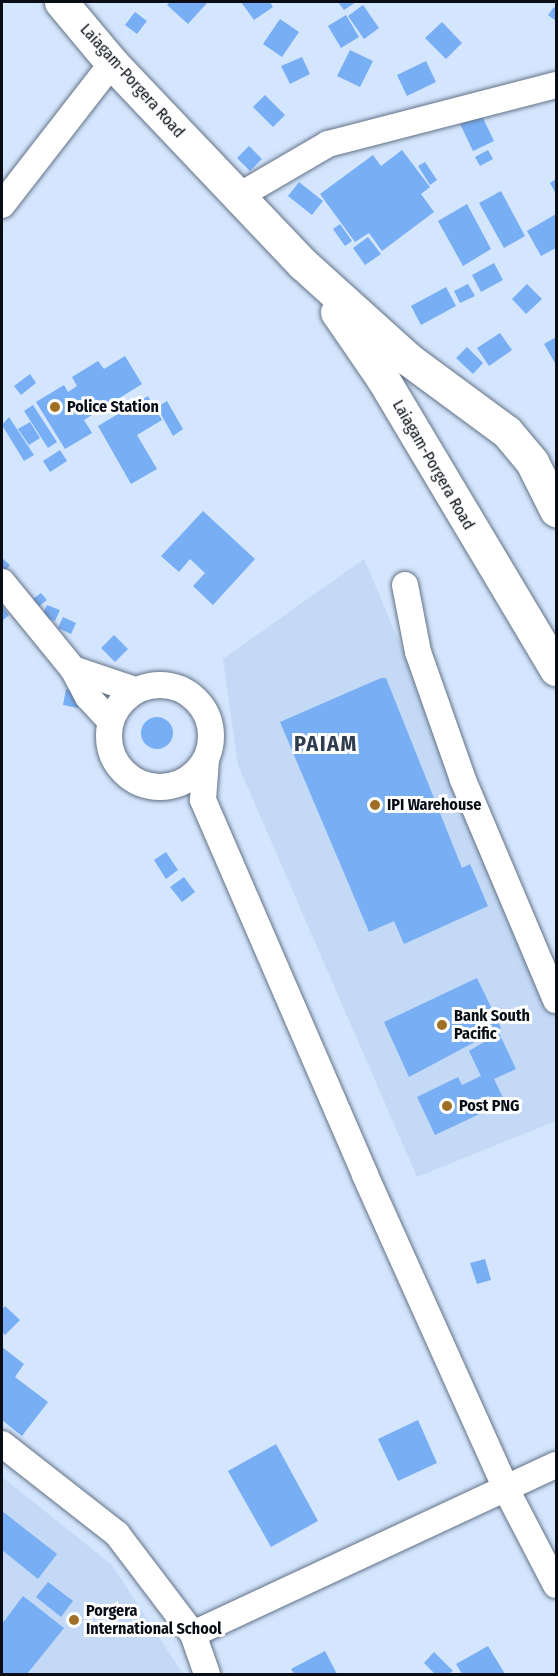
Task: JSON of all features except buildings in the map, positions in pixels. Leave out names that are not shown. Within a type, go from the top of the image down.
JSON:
[{"type":"main road","name":"Laiagam-Porgera Road","points":[[61,2],[112,63],[303,264],[408,359],[507,432],[532,462],[556,510]]},
{"type":"main road","name":"Laiagam-Porgera Road","points":[[303,264],[383,379],[556,669]]},
{"type":"street","points":[[2,205],[112,63]]},
{"type":"street","points":[[239,196],[328,144],[556,85]]},
{"type":"street","points":[[2,582],[73,669],[88,697],[110,721]]},
{"type":"street","points":[[405,585],[418,652],[463,780],[556,1000]]},
{"type":"street","points":[[73,669],[135,690]]},
{"type":"street","points":[[203,800],[136,782],[117,765],[109,741],[110,721],[120,703],[135,690],[165,683],[193,695],[210,720],[210,751],[206,760],[203,800],[507,1491],[556,1585]]},
{"type":"street","points":[[155,788],[185,782],[206,760]]},
{"type":"street","points":[[2,1444],[117,1534],[194,1634],[207,1674]]},
{"type":"street","points":[[194,1634],[507,1491],[556,1465]]},
{"type":"shaded area","points":[[364,559],[556,1010],[556,1121],[417,1177],[238,765],[223,659]]},
{"type":"shaded area","name":"Porgera International School","points":[[2,1477],[112,1565],[183,1674],[2,1674]]},
{"type":"place","name":"Police Station","points":[[55,407]]},
{"type":"place","name":"IPI Warehouse","points":[[375,805]]},
{"type":"place","name":"Bank South Pacific","points":[[442,1025]]},
{"type":"place","name":"Post PNG","points":[[447,1106]]},
{"type":"place","name":"Porgera International School","points":[[74,1620]]},
{"type":"district","name":"PAIAM","points":[[326,744]]}]
